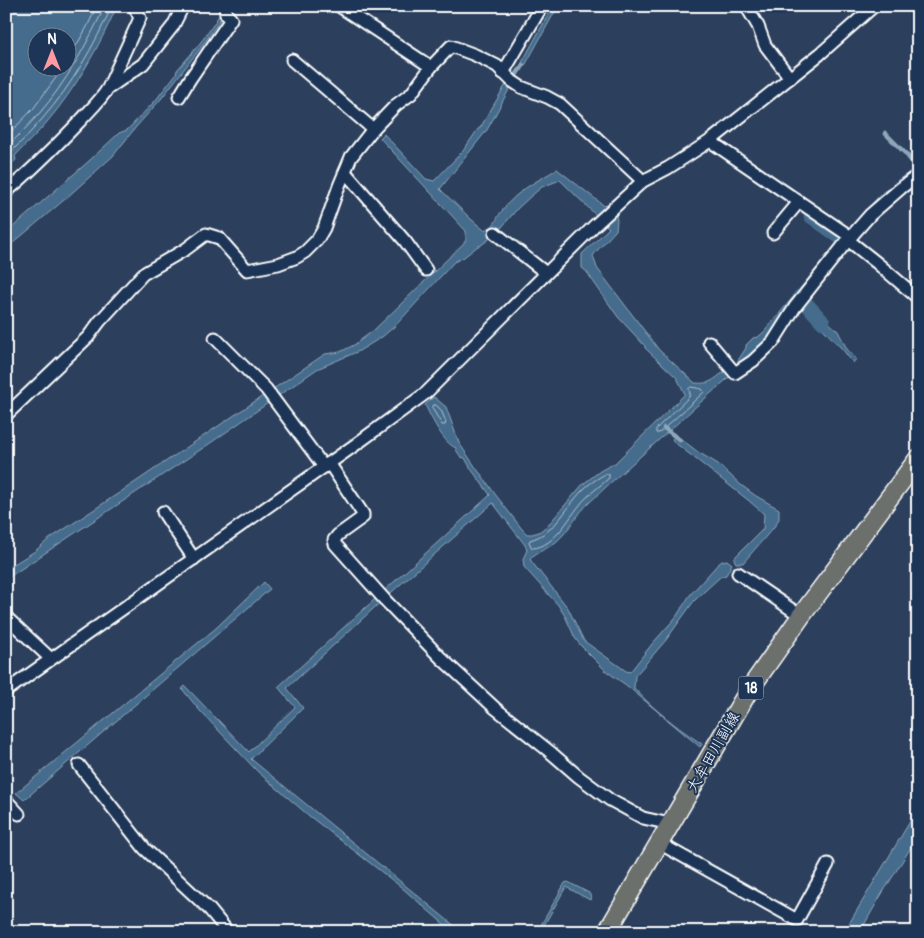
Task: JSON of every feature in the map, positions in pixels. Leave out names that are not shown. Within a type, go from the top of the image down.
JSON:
[{"type":"main road","name":"大牟田川副線","points":[[607,932],[749,690],[801,616],[918,459]]},
{"type":"street","points":[[6,192],[104,96],[140,18],[134,6]]},
{"type":"street","points":[[108,88],[143,64],[173,26],[183,6]]},
{"type":"street","points":[[180,97],[231,19],[226,14],[225,6]]},
{"type":"street","points":[[338,6],[431,67]]},
{"type":"street","points":[[507,77],[542,6]]},
{"type":"street","points":[[746,6],[758,26],[765,46],[790,78]]},
{"type":"street","points":[[6,691],[327,465],[426,392],[595,225],[643,181],[668,168],[710,141],[820,54],[874,6]]},
{"type":"street","points":[[914,6],[918,10]]},
{"type":"street","points":[[8,411],[88,336],[143,274],[186,249],[206,234],[218,238],[246,270],[298,258],[317,240],[324,228],[328,213],[351,157],[373,129],[396,105],[411,94],[431,67],[451,46],[497,66],[507,77],[521,87],[560,104],[643,181]]},
{"type":"street","points":[[292,60],[373,129]]},
{"type":"street","points":[[121,61],[134,70]]},
{"type":"street","points":[[710,141],[847,236],[918,298]]},
{"type":"street","points":[[345,172],[405,240],[426,270]]},
{"type":"street","points":[[709,342],[735,372],[754,361],[773,342],[847,236],[900,188],[918,175]]},
{"type":"street","points":[[773,233],[799,202]]},
{"type":"street","points":[[495,233],[546,273]]},
{"type":"street","points":[[215,338],[266,389],[327,465],[363,514],[363,517],[338,535],[334,540],[335,544],[385,600],[441,658],[495,708],[549,750],[579,777],[610,800],[643,818],[670,824]]},
{"type":"street","points":[[163,512],[194,558]]},
{"type":"street","points":[[738,573],[801,616]]},
{"type":"street","points":[[6,617],[51,659]]},
{"type":"street","points":[[79,765],[145,849],[210,910],[228,932]]},
{"type":"street","points":[[659,843],[796,920],[828,864]]},
{"type":"water","points":[[7,6],[117,6],[95,52],[68,95],[58,109],[15,156],[16,160],[6,168]]},
{"type":"water","points":[[224,6],[227,6],[220,20],[202,46],[113,156],[6,249],[6,233],[119,133],[127,130],[155,101],[177,70],[209,32]]},
{"type":"water","points":[[553,6],[558,6],[522,71],[519,68]]},
{"type":"water","points":[[508,81],[512,84],[487,130],[440,189],[484,230],[494,224],[514,197],[534,182],[557,169],[616,215],[616,230],[593,256],[597,268],[659,350],[695,383],[711,381],[731,369],[734,373],[601,492],[586,506],[561,537],[530,558],[531,561],[568,608],[584,641],[630,672],[676,617],[690,595],[717,565],[727,560],[732,564],[726,575],[720,577],[694,601],[666,640],[635,676],[634,688],[666,718],[702,744],[700,747],[626,685],[606,671],[581,646],[558,605],[524,567],[523,559],[527,550],[525,545],[493,503],[287,688],[303,708],[251,759],[462,932],[453,932],[401,887],[308,815],[258,772],[201,712],[182,689],[185,686],[249,752],[295,707],[278,687],[490,495],[465,458],[461,457],[456,448],[447,441],[434,423],[425,405],[434,397],[446,407],[459,443],[479,472],[522,529],[527,534],[532,534],[539,532],[548,525],[583,484],[600,471],[615,463],[685,394],[677,378],[645,348],[618,317],[582,268],[582,254],[609,228],[560,180],[542,187],[517,209],[497,233],[454,262],[395,326],[382,337],[359,351],[317,369],[209,444],[6,579],[6,569],[325,354],[340,352],[354,345],[374,330],[463,244],[466,240],[466,231],[380,138],[384,134],[426,179],[434,181],[463,151],[480,128]]},
{"type":"water","points":[[918,166],[918,173],[859,226],[852,225],[884,191]]},
{"type":"water","points":[[847,232],[776,339],[740,365],[737,362],[746,345],[753,338],[758,337],[764,332]]},
{"type":"water","points":[[811,306],[838,331],[847,349],[856,359],[853,363],[806,311]]},
{"type":"water","points":[[676,435],[718,464],[756,496],[779,509],[779,519],[774,527],[743,563],[736,563],[734,559],[763,529],[764,514],[674,442],[672,439]]},
{"type":"water","points":[[264,582],[270,589],[24,800],[16,793],[216,628]]},
{"type":"water","points":[[918,808],[918,836],[860,932],[844,932]]},
{"type":"water","points":[[568,882],[589,893],[590,900],[566,887],[540,932],[537,932],[565,883]]},
{"type":"waterway","points":[[512,81],[523,65]]},
{"type":"waterway","points":[[885,133],[918,169]]},
{"type":"waterway","points":[[811,216],[844,240]]},
{"type":"waterway","points":[[800,297],[823,322]]},
{"type":"waterway","points":[[664,428],[680,440]]}]
